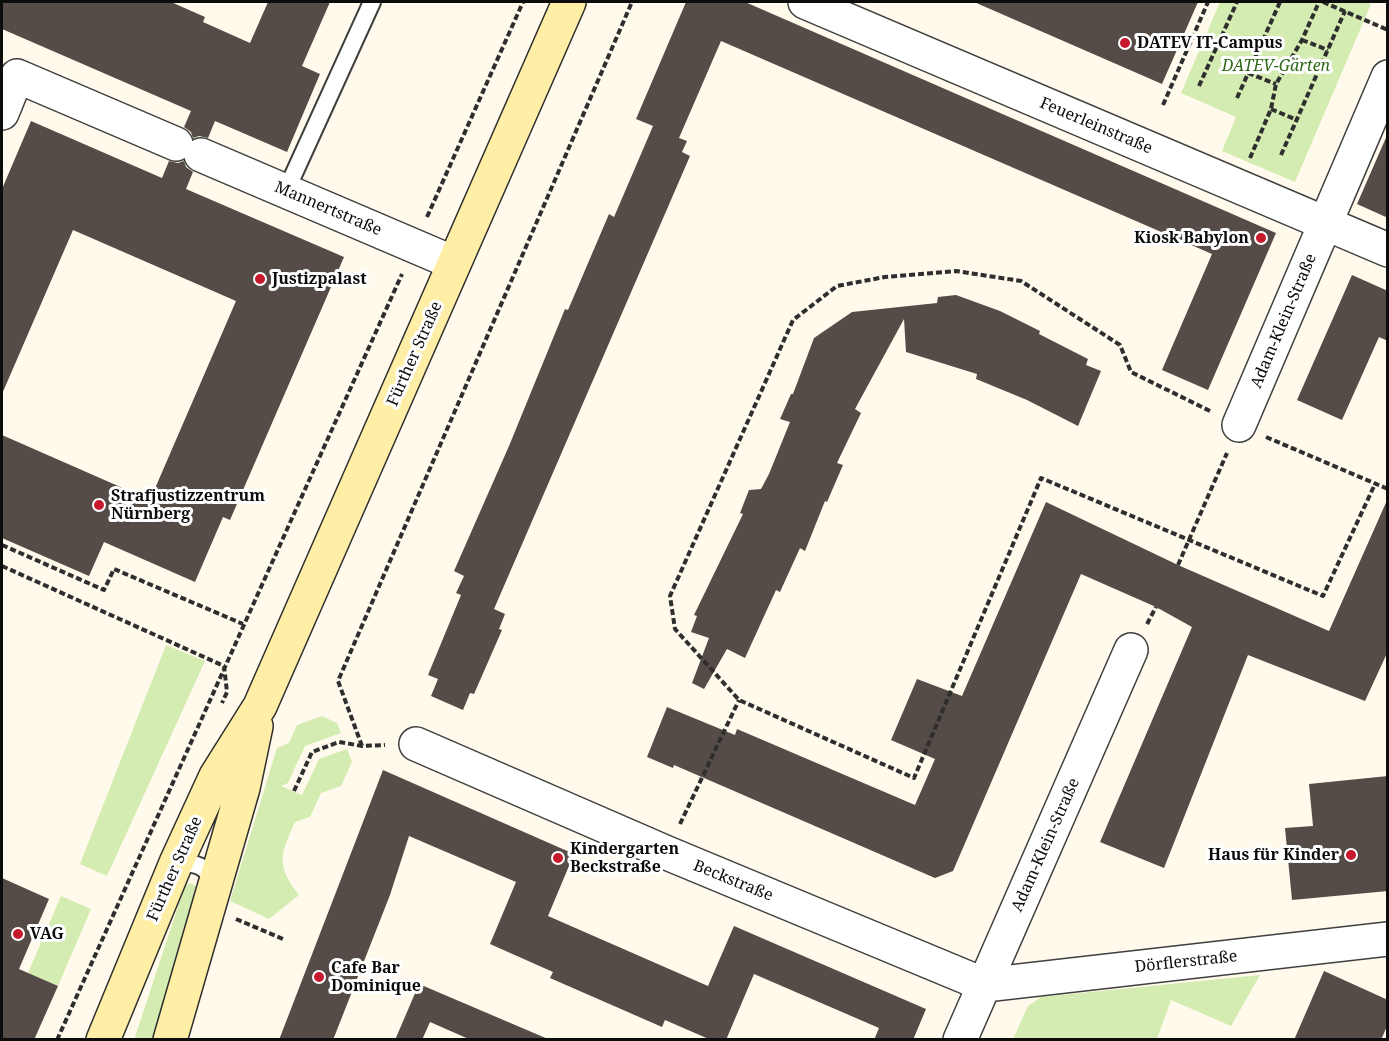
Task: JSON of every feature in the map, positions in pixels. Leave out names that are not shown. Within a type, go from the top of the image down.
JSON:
[{"type":"main road","name":"Fürther Straße","points":[[103,1040],[176,863],[216,776],[260,706],[569,2]]},
{"type":"main road","name":"Fürther Straße","points":[[170,1040],[243,788],[260,706]]},
{"type":"street","name":"Feuerleinstraße","points":[[805,2],[1388,250]]},
{"type":"street","name":"Mannertstraße","points":[[2,113],[9,69],[189,150],[454,263]]},
{"type":"street","name":"Adam-Klein-Straße","points":[[1239,425],[1388,77]]},
{"type":"street","name":"Adam-Klein-Straße","points":[[960,1040],[1131,650]]},
{"type":"street","name":"Beckstraße","points":[[416,744],[667,853],[985,985]]},
{"type":"street","name":"Dörflerstraße","points":[[985,985],[1388,939]]},
{"type":"lane","points":[[286,191],[372,2]]},
{"type":"lane","points":[[176,863],[200,866],[208,871],[215,885]]},
{"type":"path","points":[[57,1040],[523,2]]},
{"type":"path","points":[[294,791],[312,752],[339,742],[362,746],[338,681],[632,2]]},
{"type":"path","points":[[1163,105],[1208,2]]},
{"type":"path","points":[[1199,86],[1237,2]]},
{"type":"path","points":[[1237,98],[1280,2]]},
{"type":"path","points":[[1237,187],[1272,109],[1276,84],[1321,2],[1388,30]]},
{"type":"path","points":[[1281,155],[1345,11]]},
{"type":"path","points":[[1221,36],[1258,50]]},
{"type":"path","points":[[1302,40],[1328,50]]},
{"type":"path","points":[[1248,73],[1276,84]]},
{"type":"path","points":[[1272,109],[1297,120]]},
{"type":"path","points":[[1375,483],[1323,596],[1041,478],[914,778],[739,700],[675,629],[670,596],[793,320],[837,286],[885,277],[956,271],[1021,281],[1120,345],[1131,372],[1239,425],[1375,483],[1388,489]]},
{"type":"path","points":[[1178,565],[1239,425]]},
{"type":"path","points":[[2,545],[104,590],[114,569],[243,624]]},
{"type":"path","points":[[2,566],[224,666]]},
{"type":"path","points":[[222,703],[227,692],[224,666]]},
{"type":"path","points":[[667,853],[739,700]]},
{"type":"path","points":[[236,920],[283,939]]},
{"type":"green space","name":"DATEV-Gärten","points":[[1220,2],[1365,2],[1371,4],[1295,182],[1222,151],[1236,117],[1181,93]]},
{"type":"green space","points":[[166,645],[205,661],[107,876],[80,864]]},
{"type":"green space","points":[[322,716],[337,723],[341,733],[305,746],[288,783],[281,786],[302,795],[319,759],[347,749],[352,762],[341,786],[321,793],[310,817],[295,822],[286,842],[283,867],[291,885],[299,895],[269,919],[230,901],[277,748],[289,743],[297,725]]},
{"type":"green space","points":[[189,883],[198,888],[156,1039],[134,1040],[184,888]]},
{"type":"green space","points":[[61,896],[91,909],[58,986],[28,973]]},
{"type":"green space","points":[[1260,975],[1231,1026],[1171,1000],[1157,1039],[1013,1039],[1028,1006],[1041,997]]},
{"type":"building","points":[[2,2],[171,2],[205,17],[203,22],[250,43],[268,2],[330,2],[302,66],[320,74],[287,152],[215,121],[208,138],[199,136],[193,138],[191,132],[184,127],[191,111],[2,29]]},
{"type":"building","points":[[686,2],[745,2],[1276,233],[1208,390],[1162,370],[1212,254],[721,41],[679,138],[687,141],[682,152],[690,156],[494,609],[505,614],[499,629],[502,630],[474,694],[470,693],[463,710],[431,696],[438,679],[428,675],[461,595],[456,593],[464,576],[454,571],[509,446],[565,309],[568,310],[609,214],[614,217],[653,126],[636,119]]},
{"type":"building","name":"DATEV IT-Campus","points":[[974,2],[1198,2],[1162,84]]},
{"type":"building","name":"Justizpalast","points":[[31,121],[162,178],[169,161],[178,163],[184,161],[186,167],[193,172],[186,189],[344,257],[230,520],[223,517],[195,582],[104,542],[89,576],[2,538],[2,435],[150,500],[236,301],[73,230],[2,394],[2,189]]},
{"type":"building","points":[[1388,133],[1388,218],[1357,204]]},
{"type":"building","points":[[1352,275],[1388,291],[1388,341],[1379,337],[1342,420],[1297,400]]},
{"type":"building","points":[[956,295],[1000,311],[1040,331],[1039,334],[1088,359],[1086,365],[1101,371],[1078,426],[1027,400],[976,379],[977,374],[906,352],[904,319],[855,409],[861,413],[837,463],[843,465],[827,502],[825,501],[805,551],[800,548],[780,592],[776,590],[745,658],[727,649],[704,689],[692,683],[709,638],[691,632],[697,616],[694,615],[743,514],[740,513],[749,490],[761,489],[769,474],[790,422],[780,419],[793,394],[814,338],[852,312],[937,303],[938,297]]},
{"type":"building","points":[[1388,498],[1388,651],[1365,701],[1248,655],[1164,868],[1100,842],[1192,627],[1156,607],[1081,574],[953,871],[935,878],[674,765],[673,768],[647,757],[667,707],[735,735],[737,729],[915,805],[935,759],[891,740],[917,679],[962,696],[1046,502],[1178,565],[1329,631]]},
{"type":"building","points":[[383,770],[574,854],[548,916],[708,986],[734,926],[926,1009],[913,1040],[874,1040],[879,1028],[754,974],[726,1040],[711,1040],[665,1020],[662,1027],[550,978],[553,972],[490,944],[516,882],[409,836],[390,895],[333,1040],[279,1040]]},
{"type":"building","points":[[1388,776],[1388,891],[1292,900],[1285,828],[1313,826],[1309,784]]},
{"type":"building","name":"VAG","points":[[2,878],[49,899],[19,969],[58,986],[34,1040],[2,1040]]},
{"type":"building","points":[[1324,971],[1388,1000],[1388,1024],[1381,1040],[1294,1040]]},
{"type":"building","points":[[419,984],[548,1040],[471,1040],[430,1022],[422,1040],[395,1040]]},
{"type":"place","name":"DATEV IT-Campus","points":[[1125,43]]},
{"type":"place","name":"Kiosk Babylon","points":[[1261,238]]},
{"type":"place","name":"Justizpalast","points":[[260,279]]},
{"type":"place","name":"Strafjustizzentrum Nürnberg","points":[[99,505]]},
{"type":"place","name":"Haus für Kinder","points":[[1351,855]]},
{"type":"place","name":"Kindergarten Beckstraße","points":[[558,858]]},
{"type":"place","name":"VAG","points":[[18,934]]},
{"type":"place","name":"Cafe Bar Dominique","points":[[319,977]]}]
